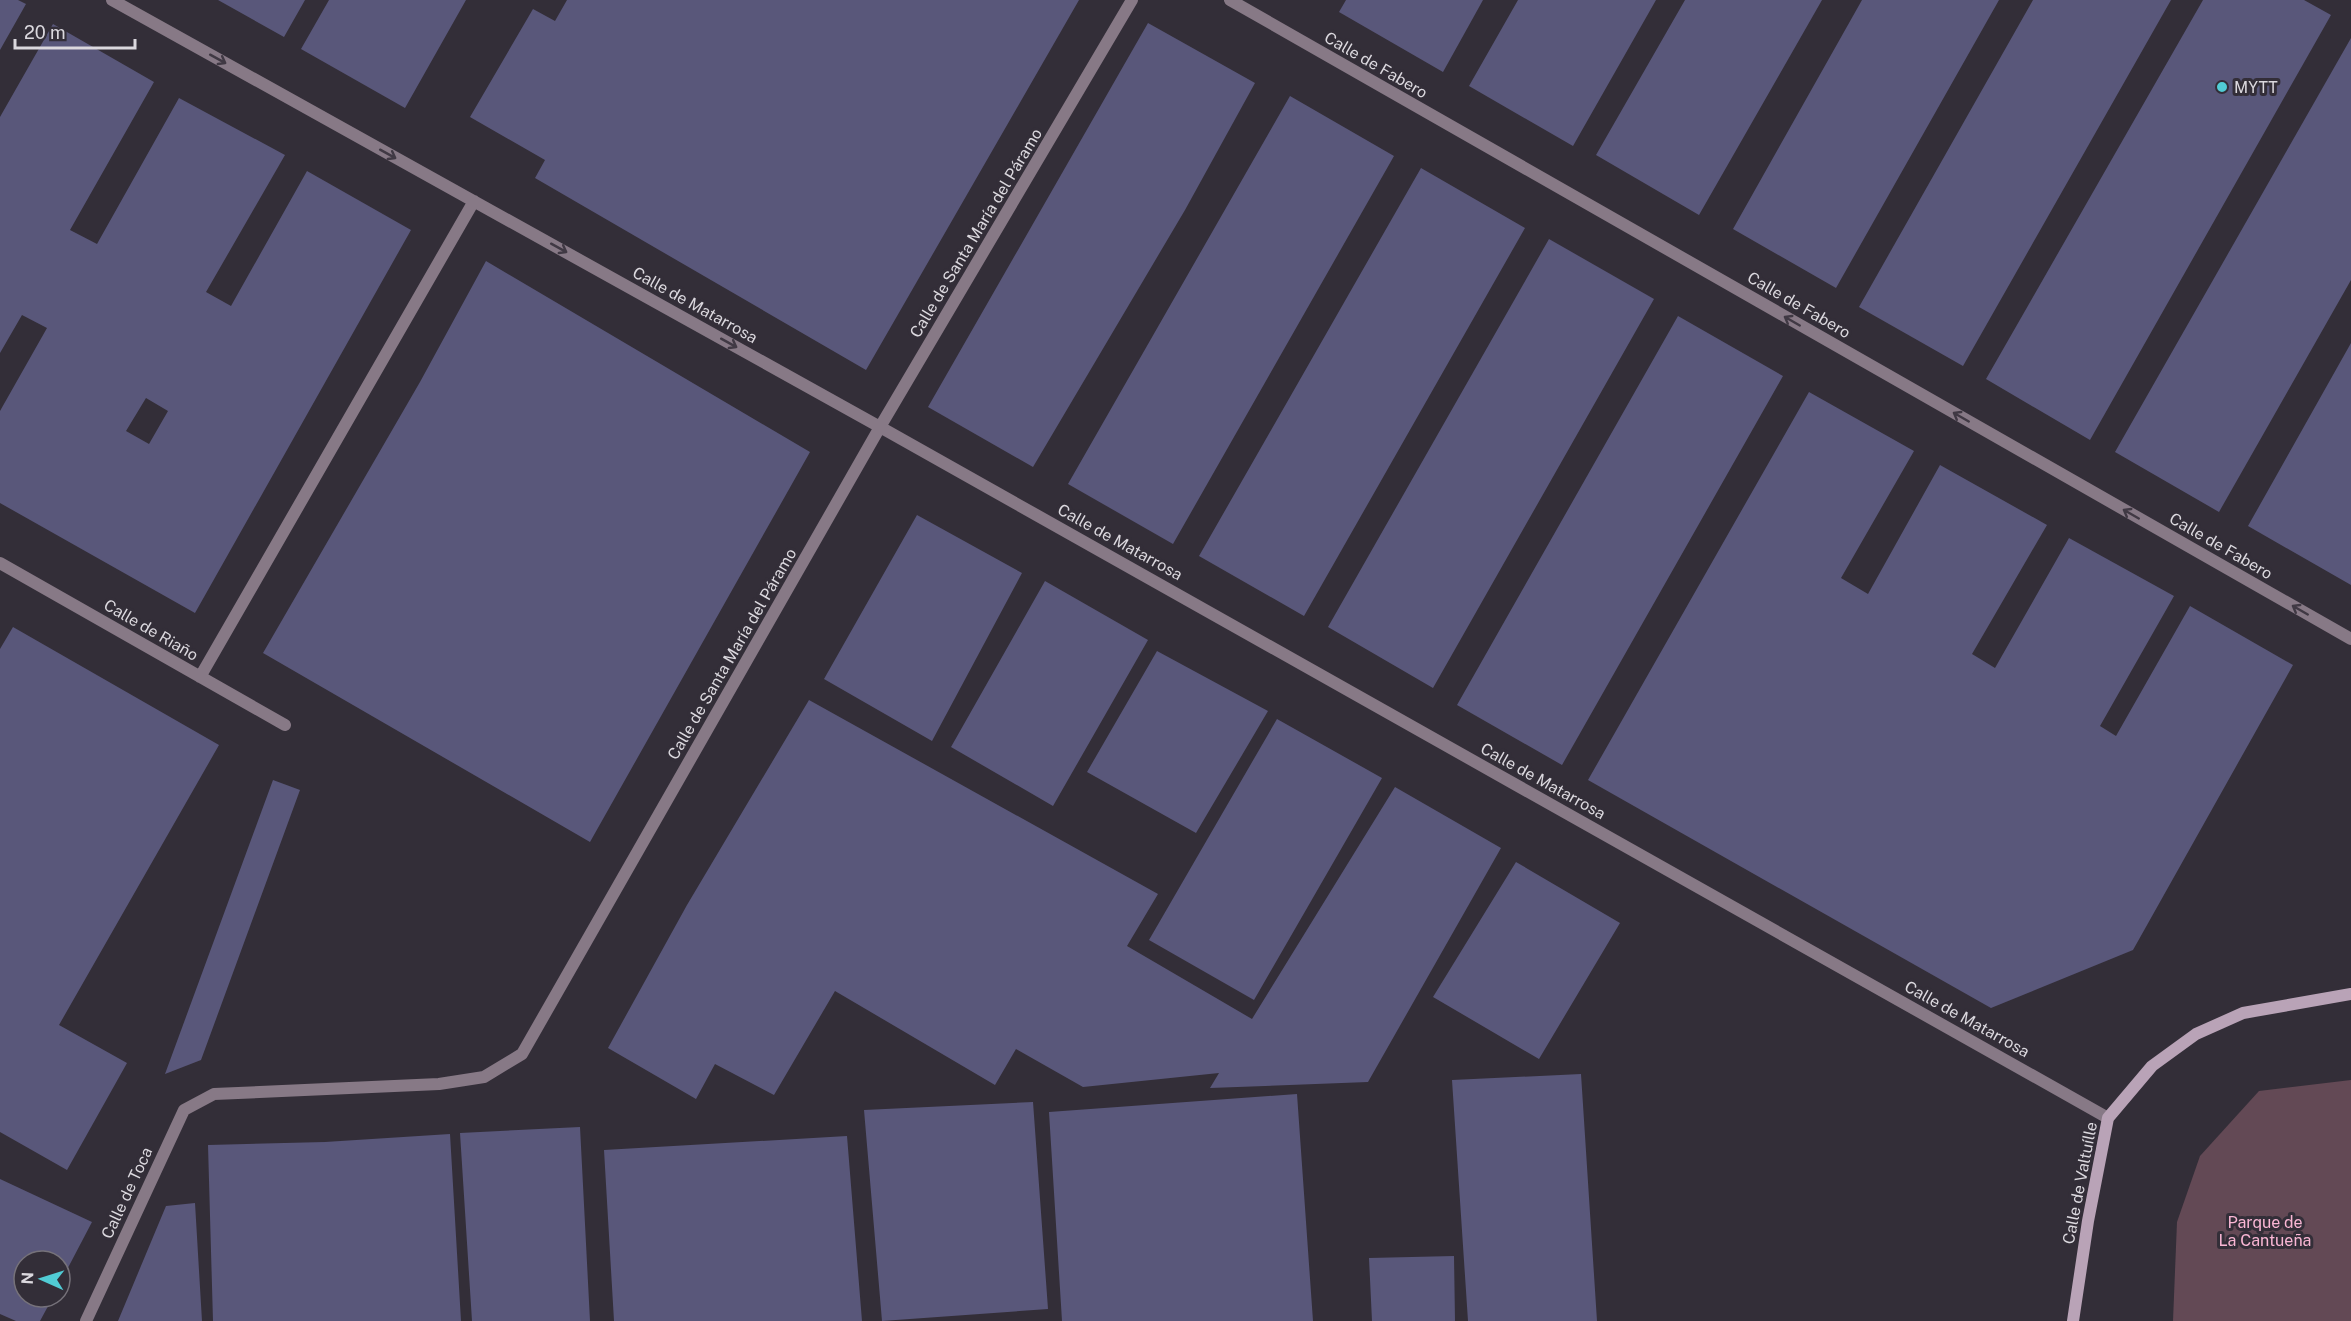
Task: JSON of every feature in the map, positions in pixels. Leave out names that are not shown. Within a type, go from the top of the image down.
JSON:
[{"type":"street","name":"Calle de Matarrosa","points":[[112,0],[880,427],[2108,1118]]},
{"type":"street","name":"Calle de Santa María del Páramo","points":[[214,1094],[439,1084],[484,1077],[522,1054],[880,427],[1132,0]]},
{"type":"street","name":"Calle de Fabero","points":[[1230,0],[2351,639]]},
{"type":"street","points":[[200,677],[474,201]]},
{"type":"street","name":"Calle de Riaño","points":[[0,563],[285,725]]},
{"type":"street","name":"Calle de Valtuílle","points":[[2073,1321],[2088,1221],[2108,1118],[2152,1066],[2196,1034],[2243,1012],[2351,994]]},
{"type":"street","name":"Calle de Toca","points":[[86,1321],[183,1110],[214,1094]]},
{"type":"green space","name":"Parque de La Cantueña","points":[[2351,1080],[2351,1321],[2173,1321],[2177,1222],[2200,1156],[2259,1091]]},
{"type":"building","points":[[0,0],[18,0],[26,4],[0,50]]},
{"type":"building","points":[[218,0],[305,0],[284,37]]},
{"type":"building","points":[[329,0],[466,0],[405,108],[301,49]]},
{"type":"building","points":[[567,0],[1079,0],[866,370],[535,178],[545,160],[470,117],[533,9],[555,21]]},
{"type":"building","points":[[1346,0],[1483,0],[1443,72],[1339,12]]},
{"type":"building","points":[[1518,0],[1656,0],[1573,146],[1469,86]]},
{"type":"building","points":[[1685,0],[1822,0],[1699,215],[1596,155]]},
{"type":"building","points":[[1862,0],[1999,0],[1836,288],[1733,229]]},
{"type":"building","points":[[2033,0],[2171,0],[1963,366],[1859,307]]},
{"type":"building","points":[[2203,0],[2304,0],[2331,15],[2090,440],[1986,379]]},
{"type":"building","points":[[1148,23],[1255,83],[1185,210],[1033,467],[928,407]]},
{"type":"building","points":[[53,24],[154,82],[70,230],[97,244],[179,98],[285,155],[206,292],[231,306],[307,171],[411,230],[195,613],[0,503],[0,411],[47,328],[22,315],[0,353],[0,117]],"holes":[[[146,398],[168,411],[149,444],[126,431]]]},
{"type":"building","points":[[2351,38],[2351,280],[2219,512],[2115,452]]},
{"type":"building","points":[[1290,96],[1394,156],[1173,544],[1068,484]]},
{"type":"building","points":[[1421,168],[1525,228],[1304,616],[1199,556]]},
{"type":"building","points":[[1549,239],[1654,299],[1433,688],[1328,627]]},
{"type":"building","points":[[486,261],[810,452],[590,842],[263,653],[420,382]]},
{"type":"building","points":[[1678,316],[1783,376],[1562,765],[1457,705]]},
{"type":"building","points":[[2351,343],[2351,585],[2248,526]]},
{"type":"building","points":[[1809,392],[1914,451],[1841,578],[1868,594],[1940,465],[2047,525],[1972,654],[1995,668],[2069,538],[2174,596],[2100,726],[2116,736],[2190,606],[2293,665],[2133,950],[1991,1008],[1588,780]]},
{"type":"building","points":[[917,515],[1022,573],[932,741],[824,679]]},
{"type":"building","points":[[1045,581],[1148,640],[1053,806],[951,747]]},
{"type":"building","points":[[13,627],[219,745],[59,1025],[127,1063],[67,1170],[0,1132],[0,649]]},
{"type":"building","points":[[1157,651],[1268,711],[1196,833],[1087,772]]},
{"type":"building","points":[[809,700],[1158,894],[1127,946],[1252,1019],[1395,787],[1501,848],[1368,1082],[1210,1088],[1219,1073],[1083,1087],[1016,1049],[995,1085],[835,991],[774,1095],[715,1064],[696,1099],[608,1048],[687,905]]},
{"type":"building","points":[[1277,719],[1382,778],[1254,1000],[1149,940]]},
{"type":"building","points":[[273,780],[300,790],[201,1060],[165,1074]]},
{"type":"building","points":[[1516,862],[1620,923],[1539,1059],[1433,997]]},
{"type":"building","points":[[1581,1074],[1597,1321],[1468,1321],[1452,1080]]},
{"type":"building","points":[[1297,1094],[1313,1321],[1062,1321],[1049,1112]]},
{"type":"building","points":[[1033,1102],[1048,1309],[882,1321],[864,1110]]},
{"type":"building","points":[[580,1127],[590,1321],[472,1321],[460,1133]]},
{"type":"building","points":[[450,1134],[461,1321],[213,1321],[208,1145],[325,1142]]},
{"type":"building","points":[[847,1136],[862,1321],[614,1321],[604,1150]]},
{"type":"building","points":[[0,1179],[92,1222],[72,1260],[72,1249],[12,1249],[12,1309],[46,1309],[40,1321],[16,1321],[0,1314]]},
{"type":"building","points":[[195,1203],[202,1321],[118,1321],[166,1206]]},
{"type":"building","points":[[1454,1256],[1455,1321],[1372,1321],[1369,1258]]},
{"type":"place","name":"MYTT","points":[[2222,87]]}]
